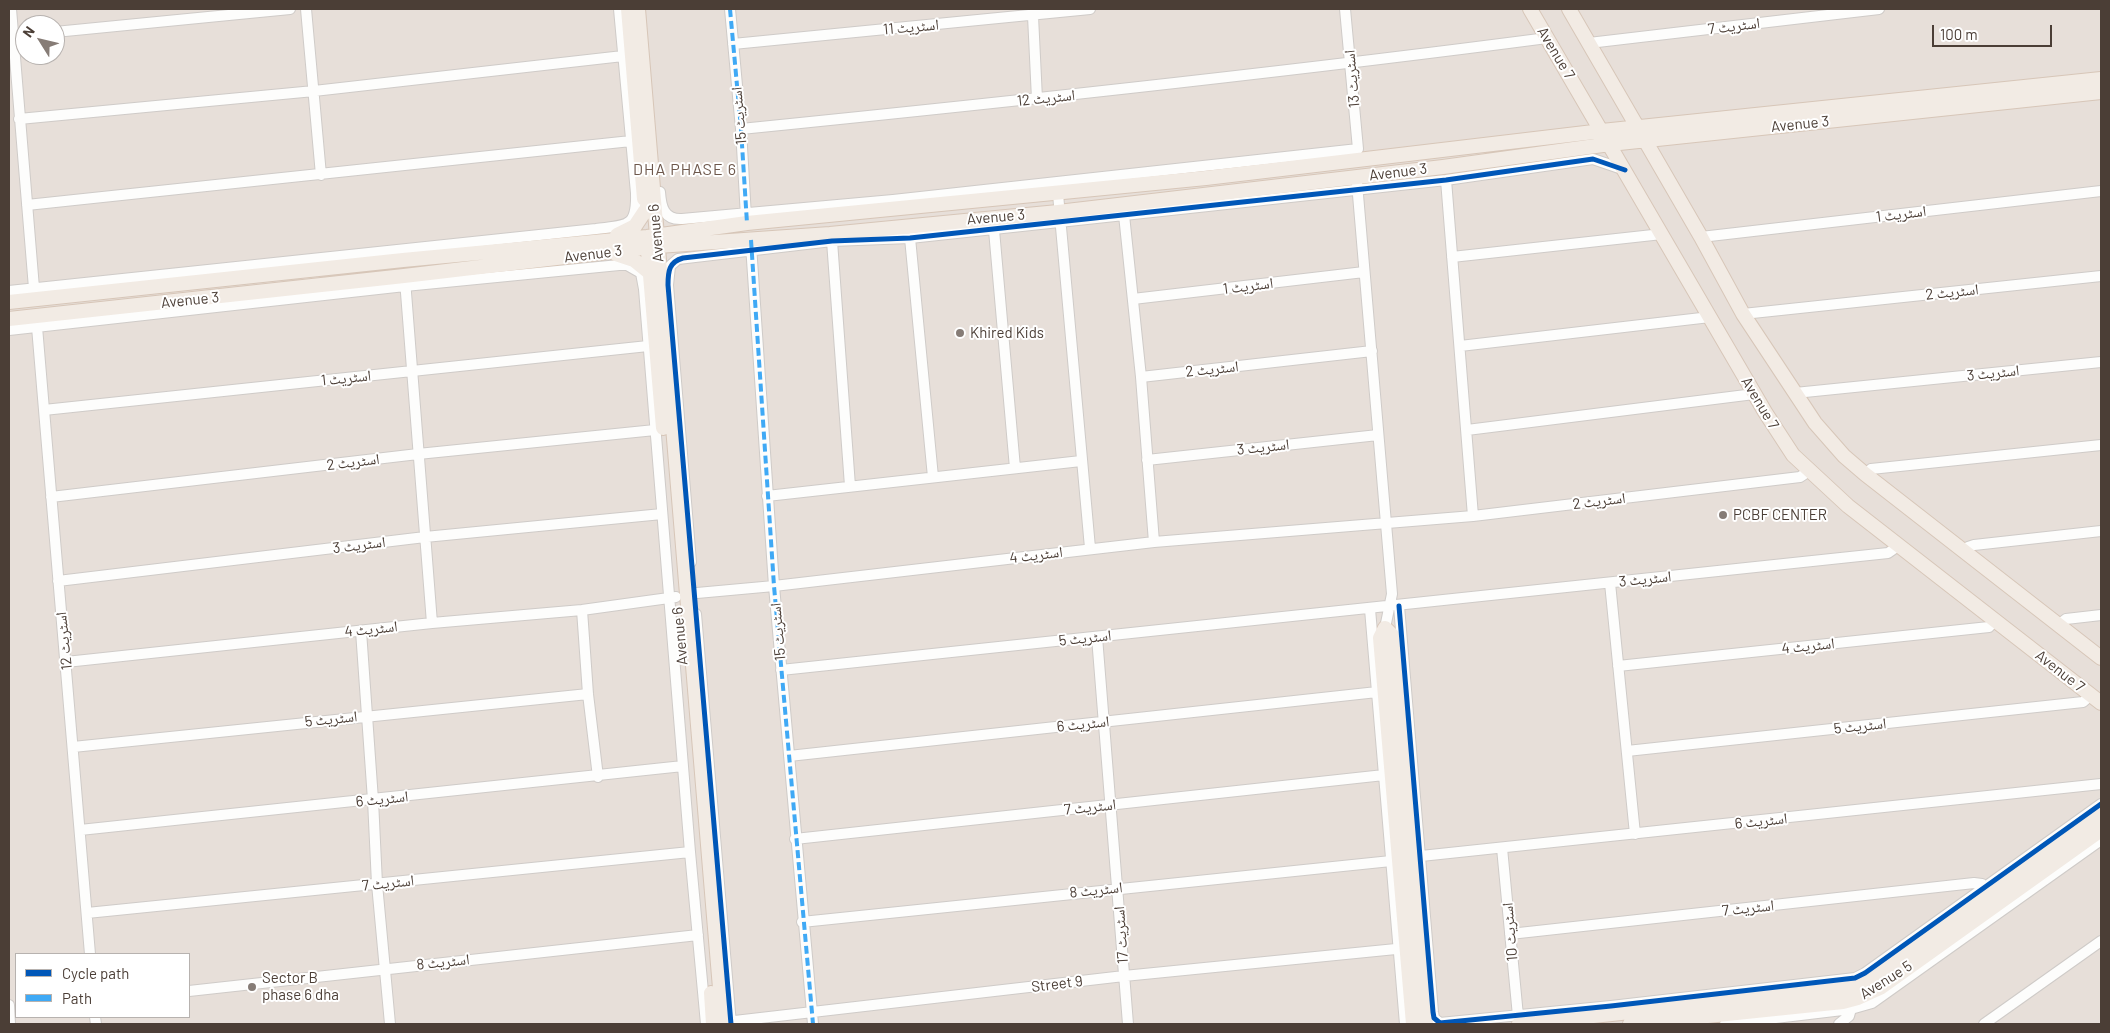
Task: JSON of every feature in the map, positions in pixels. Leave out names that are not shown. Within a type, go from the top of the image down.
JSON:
[{"type":"main road","name":"Avenue 6","points":[[628,9],[648,191]]},
{"type":"main road","name":"Avenue 6","points":[[638,9],[649,210],[718,1024]]},
{"type":"main road","name":"Avenue 7","points":[[1530,9],[1754,394],[1793,455],[1809,471],[1898,546],[2096,699]]},
{"type":"main road","points":[[1569,9],[1701,237],[1743,314],[1815,423],[1828,439],[1865,474],[2101,658]]},
{"type":"main road","name":"Avenue 3","points":[[9,302],[602,240],[694,245],[751,245],[1059,217],[1571,156],[1642,135],[2101,79]]},
{"type":"main road","name":"Avenue 3","points":[[652,242],[746,217],[1058,194],[1602,132],[1642,135],[2101,92]]},
{"type":"main road","points":[[602,240],[635,226],[649,210],[668,223],[693,230]]},
{"type":"main road","points":[[602,240],[655,272],[668,258],[694,245]]},
{"type":"main road","name":"Avenue 3","points":[[9,319],[405,281],[602,240]]},
{"type":"main road","points":[[1413,1024],[1402,949],[1380,638],[1385,628],[1392,635],[1415,839],[1428,1016]]},
{"type":"main road","name":"Avenue 5","points":[[1519,1020],[1858,986],[1872,978],[2101,815]]},
{"type":"main road","name":"Avenue 5","points":[[1630,1024],[1843,1002],[1866,995],[1880,988],[2101,830]]},
{"type":"street","points":[[11,9],[34,288]]},
{"type":"street","points":[[65,31],[290,9]]},
{"type":"street","points":[[306,9],[321,175]]},
{"type":"street","points":[[619,9],[631,141],[648,191],[661,204],[665,213],[678,220],[746,217]]},
{"type":"street","points":[[9,291],[602,240],[616,227],[628,223],[632,219],[648,191],[645,9]]},
{"type":"street","name":"اسٹریٹ 15","points":[[730,9],[741,129],[746,217]]},
{"type":"street","name":"اسٹریٹ 11","points":[[733,44],[1034,16],[1090,9]]},
{"type":"street","name":"اسٹریٹ 13","points":[[746,217],[1358,149],[1346,9]]},
{"type":"street","name":"اسٹریٹ 7","points":[[1589,43],[1879,9]]},
{"type":"street","points":[[1034,16],[1037,99]]},
{"type":"street","name":"اسٹریٹ 12","points":[[741,129],[1037,99],[1351,64],[1547,38]]},
{"type":"street","points":[[19,119],[314,91],[623,56]]},
{"type":"street","points":[[27,205],[631,141]]},
{"type":"street","points":[[718,1024],[698,936],[684,766],[681,596],[662,514],[648,346],[656,287],[670,266],[678,259],[751,245],[910,238],[994,230],[1059,217],[1124,215],[1357,183],[1446,180],[1571,156],[1593,159],[1625,170]]},
{"type":"street","points":[[1446,180],[1473,516]]},
{"type":"street","points":[[1357,183],[1415,839],[1421,856],[1428,1016],[1436,1021],[1449,1024],[1519,1020],[1848,980],[1865,972],[2101,804]]},
{"type":"street","name":"اسٹریٹ 1","points":[[1701,237],[2101,191]]},
{"type":"street","points":[[1058,194],[1090,548]]},
{"type":"street","points":[[1124,215],[1141,377],[1154,542]]},
{"type":"street","points":[[994,230],[1015,468]]},
{"type":"street","points":[[1452,257],[1662,234]]},
{"type":"street","points":[[910,238],[932,477]]},
{"type":"street","points":[[832,241],[850,486]]},
{"type":"street","name":"اسٹریٹ 15","points":[[751,245],[774,586],[812,1024]]},
{"type":"street","points":[[9,330],[405,281],[627,265],[641,273],[656,287]]},
{"type":"street","name":"اسٹریٹ 1","points":[[1133,299],[1364,272]]},
{"type":"street","name":"اسٹریٹ 2","points":[[1743,314],[2101,276]]},
{"type":"street","points":[[405,281],[432,623]]},
{"type":"street","points":[[1460,346],[1710,317]]},
{"type":"street","name":"اسٹریٹ 12","points":[[37,327],[90,953]]},
{"type":"street","name":"اسٹریٹ 1","points":[[44,410],[648,346]]},
{"type":"street","name":"اسٹریٹ 2","points":[[1141,377],[1372,351]]},
{"type":"street","name":"اسٹریٹ 3","points":[[1795,393],[2101,362]]},
{"type":"street","points":[[1467,430],[1754,394]]},
{"type":"street","name":"اسٹریٹ 2","points":[[51,497],[418,454],[655,430]]},
{"type":"street","name":"اسٹریٹ 3","points":[[1147,460],[1378,435]]},
{"type":"street","points":[[1865,474],[1871,469],[2101,445]]},
{"type":"street","points":[[767,496],[1081,461]]},
{"type":"street","name":"اسٹریٹ 2","points":[[1386,522],[1473,516],[1800,477],[1809,471]]},
{"type":"street","name":"اسٹریٹ 3","points":[[58,581],[425,538],[662,514]]},
{"type":"street","name":"اسٹریٹ 4","points":[[66,662],[432,623],[582,610],[681,596],[1090,548],[1386,522]]},
{"type":"street","points":[[1965,552],[1968,547],[1974,545],[2101,531]]},
{"type":"street","name":"اسٹریٹ 3","points":[[1394,606],[1888,553],[1898,546]]},
{"type":"street","points":[[1610,583],[1635,834]]},
{"type":"street","points":[[1385,628],[1394,606]]},
{"type":"street","name":"اسٹریٹ 5","points":[[781,670],[1394,606]]},
{"type":"street","points":[[1370,609],[1391,861],[1402,949],[1404,1024]]},
{"type":"street","points":[[582,610],[588,694],[598,777]]},
{"type":"street","points":[[2058,625],[2066,619],[2101,615]]},
{"type":"street","name":"اسٹریٹ 4","points":[[1618,666],[1989,627],[1995,620]]},
{"type":"street","points":[[361,631],[377,884],[390,1024]]},
{"type":"street","name":"اسٹریٹ 17","points":[[1097,637],[1128,1024]]},
{"type":"street","name":"اسٹریٹ 6","points":[[788,756],[1377,692]]},
{"type":"street","name":"اسٹریٹ 5","points":[[73,746],[588,694]]},
{"type":"street","name":"اسٹریٹ 5","points":[[1627,751],[2083,702],[2096,699]]},
{"type":"street","name":"اسٹریٹ 6","points":[[80,830],[598,777],[684,766]]},
{"type":"street","name":"اسٹریٹ 7","points":[[795,839],[1384,775]]},
{"type":"street","name":"اسٹریٹ 6","points":[[1421,856],[2101,784]]},
{"type":"street","points":[[1725,1024],[1851,1009],[1872,1003],[2101,840]]},
{"type":"street","name":"اسٹریٹ 10","points":[[1502,848],[1519,1020]]},
{"type":"street","name":"اسٹریٹ 7","points":[[87,913],[690,852]]},
{"type":"street","name":"اسٹریٹ 8","points":[[802,922],[1391,861]]},
{"type":"street","name":"اسٹریٹ 7","points":[[1510,934],[1974,883],[1982,884],[1984,888]]},
{"type":"street","name":"اسٹریٹ 8","points":[[190,991],[698,936]]},
{"type":"street","points":[[1984,1024],[2101,941]]},
{"type":"street","name":"Street 9","points":[[718,1024],[1124,976],[1402,949]]},
{"type":"street","points":[[9,1006],[10,1024]]},
{"type":"street","points":[[1839,1024],[1849,1016],[1851,1009]]},
{"type":"shaded area","points":[[9,9],[2101,9],[2101,1024],[9,1024]]},
{"type":"marked path","points":[[730,9],[747,223]]},
{"type":"marked path","points":[[751,240],[774,586],[813,1024]]},
{"type":"cycle path","points":[[731,1024],[668,285],[669,271],[675,262],[683,258],[832,241],[910,238],[1446,180],[1593,159],[1625,170]]},
{"type":"cycle path","points":[[1399,606],[1433,1012],[1434,1018],[1440,1023],[1611,1006],[1855,978],[1865,973],[2101,804]]},
{"type":"place","name":"Khired Kids","points":[[960,333]]},
{"type":"place","name":"PCBF CENTER","points":[[1723,515]]},
{"type":"place","name":"Sector B phase 6 dha","points":[[252,987]]},
{"type":"district","name":"DHA PHASE 6","points":[[685,170]]}]
